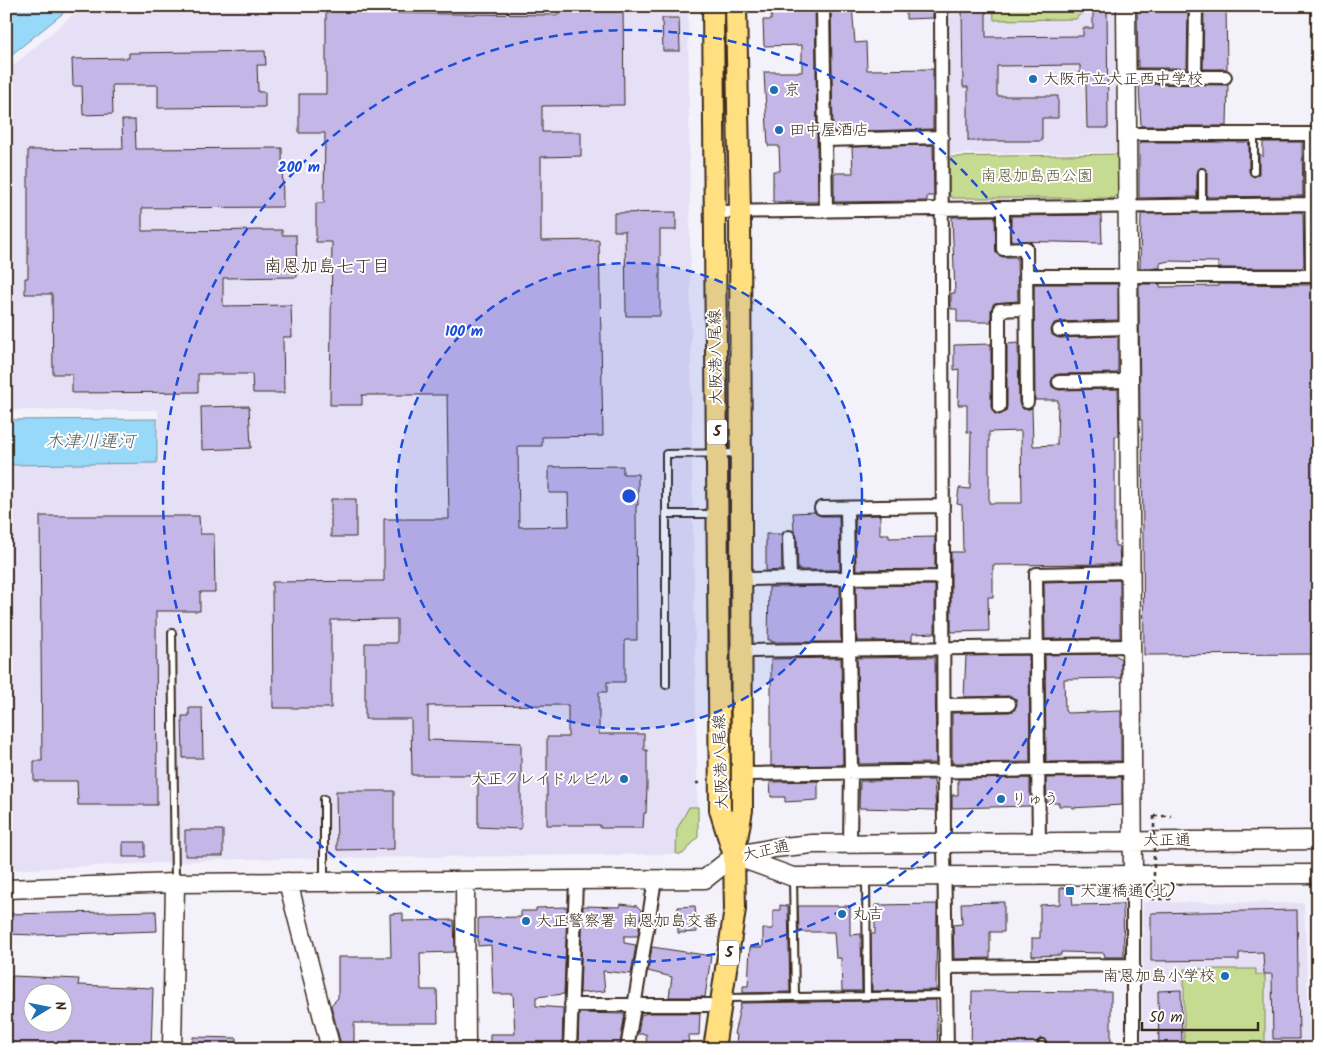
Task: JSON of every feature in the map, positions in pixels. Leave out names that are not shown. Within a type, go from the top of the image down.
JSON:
[{"type":"main road","name":"大阪港八尾線","points":[[712,6],[720,810],[734,856]]},
{"type":"main road","name":"大阪港八尾線","points":[[714,1049],[736,909],[734,856],[742,810],[742,453],[736,6]]},
{"type":"street","points":[[823,6],[826,210]]},
{"type":"street","points":[[941,6],[944,844],[947,1049]]},
{"type":"street","points":[[1126,6],[1134,875],[1133,1049]]},
{"type":"street","points":[[1195,77],[1196,6]]},
{"type":"street","points":[[1127,76],[1225,77]]},
{"type":"street","points":[[1026,276],[1312,276],[1311,134],[1127,134]]},
{"type":"street","points":[[825,140],[942,137]]},
{"type":"street","points":[[714,212],[1311,204]]},
{"type":"street","points":[[1003,208],[1004,249],[1026,248],[1027,402]]},
{"type":"street","points":[[999,407],[999,310],[1026,309]]},
{"type":"street","points":[[1059,330],[1128,328]]},
{"type":"street","points":[[1059,382],[1128,382]]},
{"type":"street","points":[[821,508],[943,506]]},
{"type":"street","points":[[847,508],[852,770],[850,843]]},
{"type":"street","points":[[789,537],[790,579]]},
{"type":"street","points":[[1039,842],[1036,574],[1130,572]]},
{"type":"street","points":[[742,579],[943,577]]},
{"type":"street","points":[[742,651],[850,648],[1131,646]]},
{"type":"street","points":[[944,705],[1009,704]]},
{"type":"street","points":[[742,774],[852,770],[1132,769]]},
{"type":"street","name":"大正通","points":[[734,856],[793,846],[850,843],[944,844],[1318,840]]},
{"type":"street","points":[[6,889],[175,883],[704,879],[734,856]]},
{"type":"street","name":"大正通","points":[[734,856],[793,877],[1318,874]]},
{"type":"street","points":[[627,1049],[654,880]]},
{"type":"street","points":[[465,881],[466,1049]]},
{"type":"street","points":[[570,1049],[576,881]]},
{"type":"street","points":[[288,882],[331,1049]]},
{"type":"street","points":[[172,1049],[175,883]]},
{"type":"street","points":[[946,967],[1133,965]]},
{"type":"street","points":[[571,1005],[722,1002]]},
{"type":"lane","points":[[1254,134],[1254,172]]},
{"type":"lane","points":[[1202,172],[1202,205]]},
{"type":"lane","points":[[666,685],[666,454],[742,453]]},
{"type":"lane","points":[[666,514],[717,514]]},
{"type":"lane","points":[[172,633],[175,883]]},
{"type":"lane","points":[[324,799],[324,882]]},
{"type":"lane","points":[[793,877],[795,997]]},
{"type":"lane","points":[[866,877],[867,996]]},
{"type":"lane","points":[[722,1002],[795,997],[946,995]]},
{"type":"path","points":[[696,783],[703,783]]},
{"type":"path","points":[[1151,899],[1170,899],[1170,895],[1154,895],[1154,816],[1171,816]]},
{"type":"shaded area","points":[[83,6],[688,6],[698,837],[683,854],[239,859],[6,870],[6,465],[159,462],[158,410],[6,410],[6,72]]},
{"type":"shaded area","name":"大阪市立大正西中学校","points":[[948,6],[1118,6],[1119,152],[949,154]]},
{"type":"shaded area","name":"南恩加島小学校","points":[[1143,902],[1304,903],[1310,1049],[1142,1049]]},
{"type":"green space","points":[[993,6],[1087,6],[1076,19],[994,20]]},
{"type":"green space","name":"南恩加島西公園","points":[[1119,154],[1119,191],[1115,198],[952,198],[949,194],[949,157]]},
{"type":"green space","points":[[689,807],[698,807],[698,837],[683,854],[676,854],[677,829]]},
{"type":"green space","points":[[1184,969],[1256,969],[1256,975],[1265,975],[1265,1049],[1184,1049]]},
{"type":"water","points":[[6,6],[72,6],[6,59]]},
{"type":"water","name":"木津川運河","points":[[157,419],[157,463],[6,465],[6,420]]},
{"type":"building","points":[[326,6],[361,6],[361,13],[558,15],[558,6],[623,6],[624,105],[542,106],[542,132],[581,132],[581,156],[541,157],[541,241],[599,240],[603,436],[542,437],[542,446],[518,446],[519,527],[569,526],[568,493],[549,493],[549,467],[623,466],[623,474],[638,474],[638,505],[636,505],[637,640],[625,640],[625,682],[607,682],[607,692],[599,692],[599,734],[644,734],[644,750],[647,750],[647,786],[646,813],[644,813],[643,828],[600,828],[600,825],[547,825],[547,737],[568,737],[568,705],[428,706],[428,740],[521,743],[521,829],[478,827],[478,775],[412,775],[411,719],[365,719],[365,643],[397,643],[397,619],[331,620],[331,708],[273,708],[272,582],[384,581],[384,519],[449,519],[447,395],[362,395],[362,405],[330,405],[332,242],[316,242],[316,203],[324,203],[325,133],[299,133],[299,94],[326,94]]},
{"type":"building","points":[[772,6],[815,6],[818,202],[773,202],[773,171],[780,171],[779,146],[768,146],[764,72],[802,72],[802,45],[764,46],[763,20],[771,20]]},
{"type":"building","points":[[831,6],[852,6],[855,43],[866,42],[867,70],[933,69],[933,129],[833,132]]},
{"type":"building","points":[[906,6],[933,6],[933,18],[906,19]]},
{"type":"building","points":[[962,6],[986,6],[986,37],[1083,36],[1083,28],[1093,28],[1093,6],[1107,6],[1108,128],[1087,128],[1086,83],[1080,83],[1080,65],[997,66],[997,96],[1058,96],[1058,118],[1042,118],[1042,141],[968,141],[968,87],[963,87]]},
{"type":"building","points":[[1137,6],[1188,7],[1187,68],[1138,68]]},
{"type":"building","points":[[1204,7],[1226,7],[1227,69],[1203,69]]},
{"type":"building","points":[[662,18],[679,18],[680,51],[663,51]]},
{"type":"building","points":[[265,51],[266,65],[257,65],[258,92],[265,92],[265,107],[158,108],[158,85],[112,85],[113,114],[83,115],[82,86],[73,86],[72,59],[129,58],[129,53]]},
{"type":"building","points":[[1139,84],[1228,85],[1227,126],[1141,126]]},
{"type":"building","points":[[122,120],[135,120],[136,149],[282,148],[283,207],[142,208],[142,231],[282,230],[282,235],[296,235],[297,277],[223,278],[223,306],[291,305],[292,337],[283,337],[284,393],[253,393],[252,374],[198,374],[198,392],[72,393],[72,374],[53,374],[52,294],[25,294],[25,278],[28,278],[28,150],[123,149]]},
{"type":"building","points":[[1247,142],[1249,144],[1249,172],[1254,177],[1259,174],[1259,153],[1263,157],[1263,142],[1302,142],[1303,196],[1207,197],[1207,172],[1202,167],[1197,172],[1197,197],[1139,198],[1139,143]]},
{"type":"building","points":[[933,145],[934,196],[927,196],[927,201],[834,202],[834,173],[853,173],[852,147]]},
{"type":"building","points":[[676,212],[676,230],[660,230],[660,316],[626,316],[625,231],[614,231],[614,213]]},
{"type":"building","points":[[1301,212],[1303,214],[1304,265],[1302,268],[1218,268],[1218,262],[1169,261],[1160,263],[1160,268],[1140,268],[1141,214]]},
{"type":"building","points":[[1101,215],[1102,243],[1011,241],[1011,216]]},
{"type":"building","points":[[995,216],[996,253],[1003,257],[1017,257],[1018,301],[994,303],[991,310],[991,322],[957,322],[957,309],[951,309],[951,293],[955,293],[952,217]]},
{"type":"building","points":[[1034,284],[1118,284],[1118,320],[1059,322],[1054,323],[1051,330],[1052,335],[1059,338],[1118,336],[1118,373],[1059,374],[1054,375],[1051,382],[1052,387],[1059,390],[1118,389],[1119,436],[1115,436],[1115,546],[1119,546],[1120,564],[993,565],[993,597],[988,597],[989,631],[951,632],[951,552],[963,552],[962,505],[957,504],[959,488],[970,489],[971,432],[967,432],[967,405],[958,405],[959,369],[954,370],[954,345],[991,344],[991,407],[995,414],[999,415],[1006,411],[1007,407],[1007,344],[1018,343],[1019,403],[1023,409],[1032,408],[1033,446],[1057,445],[1058,400],[1035,400]],"holes":[[[1021,431],[1022,503],[989,503],[989,432]]]},
{"type":"building","points":[[1160,284],[1160,287],[1218,286],[1218,284],[1318,285],[1318,654],[1144,655],[1142,420],[1140,420],[1139,285]]},
{"type":"building","points":[[249,406],[251,448],[202,450],[201,407]]},
{"type":"building","points":[[331,499],[356,499],[356,537],[331,537]]},
{"type":"building","points":[[814,512],[821,516],[839,516],[840,570],[798,570],[797,537],[794,531],[793,513]]},
{"type":"building","points":[[880,515],[880,534],[889,534],[889,538],[935,537],[935,569],[856,570],[855,516]]},
{"type":"building","points":[[40,516],[199,516],[200,534],[214,534],[215,592],[200,592],[200,611],[156,611],[157,805],[78,805],[77,781],[34,781],[34,761],[42,761]]},
{"type":"building","points":[[766,534],[782,534],[782,570],[766,571]]},
{"type":"building","points":[[1120,580],[1120,638],[1045,639],[1044,582]]},
{"type":"building","points":[[935,585],[935,633],[912,634],[912,641],[857,641],[856,586]]},
{"type":"building","points":[[840,586],[841,642],[771,642],[771,640],[768,640],[769,587]]},
{"type":"building","points":[[1114,654],[1121,659],[1121,678],[1064,679],[1065,710],[1067,713],[1121,711],[1121,761],[1046,762],[1045,655]]},
{"type":"building","points":[[1029,655],[1030,762],[952,763],[952,713],[1009,712],[1014,711],[1017,704],[1016,699],[1009,696],[964,697],[966,656]]},
{"type":"building","points":[[935,657],[936,763],[859,764],[857,658]]},
{"type":"building","points":[[841,658],[843,765],[771,766],[771,659]]},
{"type":"building","points":[[189,708],[202,708],[203,758],[183,758],[182,716],[189,716]]},
{"type":"building","points":[[1122,777],[1122,805],[1072,808],[1072,806],[1059,806],[1059,803],[1047,803],[1046,778]]},
{"type":"building","points":[[1030,778],[1030,806],[952,808],[952,795],[958,795],[958,779]]},
{"type":"building","points":[[934,780],[936,810],[859,808],[860,781]]},
{"type":"building","points":[[818,781],[818,800],[785,802],[785,797],[771,797],[770,782]]},
{"type":"building","points":[[336,791],[394,791],[394,849],[337,850]]},
{"type":"building","points":[[185,830],[223,830],[223,856],[185,856]]},
{"type":"building","points":[[123,842],[145,842],[145,857],[123,857]]},
{"type":"building","points":[[1071,887],[1073,905],[1123,904],[1124,957],[1105,957],[1104,953],[1061,952],[1061,955],[1032,956],[1032,938],[1040,938],[1040,905],[1060,904],[1060,888]]},
{"type":"building","points":[[1004,902],[1004,932],[990,932],[990,958],[954,959],[953,925],[962,924],[961,903]]},
{"type":"building","points":[[621,904],[637,906],[642,911],[638,936],[624,936],[624,943],[636,945],[631,974],[603,971],[605,991],[580,993],[583,906],[620,907]]},
{"type":"building","points":[[937,904],[936,990],[872,991],[871,934],[875,934],[875,905]]},
{"type":"building","points":[[780,905],[788,906],[790,992],[743,993],[743,986],[748,986],[750,947],[763,947],[763,929],[773,929],[773,910],[780,910]]},
{"type":"building","points":[[695,906],[697,932],[678,933],[678,907]]},
{"type":"building","points":[[798,906],[850,906],[850,935],[861,934],[862,991],[842,991],[841,958],[836,958],[834,932],[799,932]]},
{"type":"building","points":[[567,907],[564,994],[536,997],[536,1006],[563,1008],[562,1049],[490,1049],[490,1034],[515,1034],[513,994],[493,994],[491,945],[478,946],[478,918],[521,917],[521,911],[536,911],[536,908]]},
{"type":"building","points":[[1297,910],[1299,1039],[1273,1039],[1272,974],[1264,974],[1263,952],[1239,953],[1239,960],[1151,961],[1151,913]]},
{"type":"building","points":[[156,911],[157,931],[35,935],[6,934],[6,914]]},
{"type":"building","points":[[403,913],[403,921],[454,920],[455,952],[420,953],[421,990],[437,990],[438,1023],[354,1023],[354,1049],[342,1049],[331,1005],[338,998],[338,957],[391,957],[390,914]]},
{"type":"building","points":[[652,947],[711,956],[705,997],[669,997],[672,977],[648,971]]},
{"type":"building","points":[[12,976],[79,979],[78,985],[153,988],[151,1049],[9,1049]]},
{"type":"building","points":[[1181,990],[1182,1049],[1159,1049],[1158,991]]},
{"type":"building","points":[[972,991],[1111,992],[1111,1049],[1047,1049],[1047,1041],[1042,1038],[1037,1041],[1037,1049],[971,1049]]},
{"type":"building","points":[[936,1000],[938,1049],[848,1047],[735,1049],[737,1035],[734,1034],[741,1003]]},
{"type":"building","points":[[579,1013],[625,1014],[620,1044],[616,1044],[615,1049],[578,1049]]},
{"type":"building","points":[[648,1013],[700,1013],[699,1035],[688,1035],[689,1049],[647,1049],[646,1034],[638,1034],[641,1015]]},
{"type":"building","points":[[193,1037],[237,1038],[237,1049],[193,1049]]},
{"type":"place","name":"大阪市立大正西中学校","points":[[1033,79]]},
{"type":"place","name":"京","points":[[774,90]]},
{"type":"place","name":"田中屋酒店","points":[[779,130]]},
{"type":"place","name":"大正クレイドルビル","points":[[624,779]]},
{"type":"place","name":"りゅう","points":[[1001,799]]},
{"type":"place","name":"大運橋通(北)","points":[[1070,891]]},
{"type":"place","name":"丸吉","points":[[842,914]]},
{"type":"place","name":"大正警察署 南恩加島交番","points":[[526,921]]},
{"type":"place","name":"南恩加島小学校","points":[[1225,976]]},
{"type":"district","name":"南恩加島七丁目","points":[[327,267]]}]
